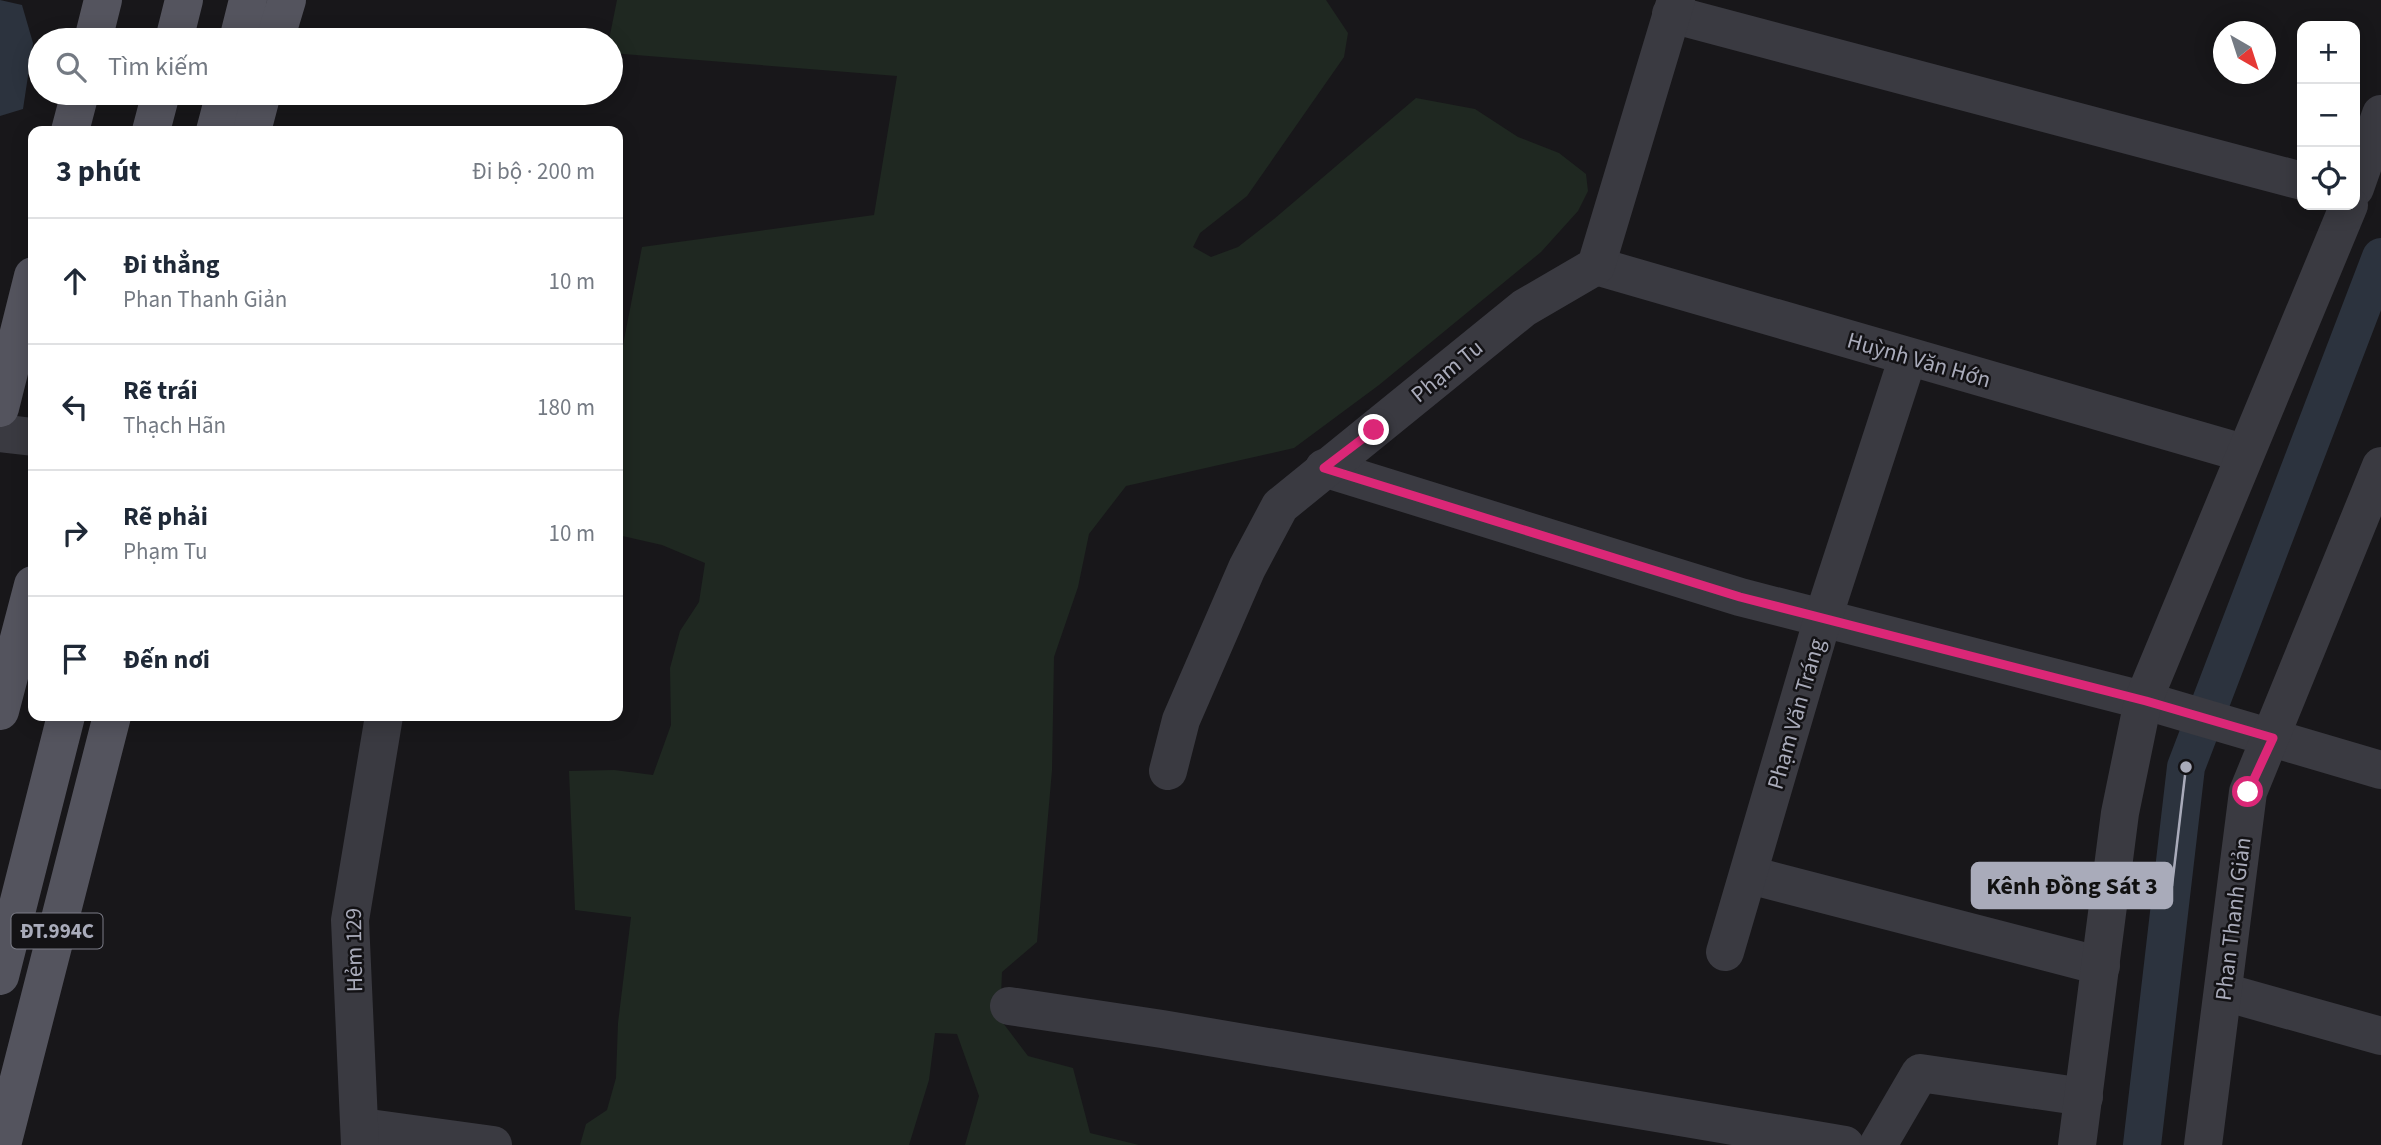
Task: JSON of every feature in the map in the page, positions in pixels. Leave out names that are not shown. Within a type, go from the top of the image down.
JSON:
[{"type":"main road","points":[[96,28],[103,0]]},
{"type":"main road","points":[[177,28],[184,0]]},
{"type":"main road","points":[[241,28],[248,0]]},
{"type":"main road","points":[[279,28],[287,0]]},
{"type":"main road","points":[[71,126],[77,105]]},
{"type":"main road","points":[[152,126],[157,105]]},
{"type":"main road","points":[[216,126],[222,105]]},
{"type":"main road","points":[[253,126],[259,105]]},
{"type":"main road","points":[[0,408],[9,337],[28,289]]},
{"type":"main road","points":[[0,711],[28,603]]},
{"type":"main road","name":"ĐT.994C","points":[[0,976],[65,721]]},
{"type":"main road","name":"ĐT.994C","points":[[2,1145],[111,721]]},
{"type":"street","points":[[1596,266],[1673,7],[2297,180]]},
{"type":"street","points":[[2360,174],[2381,114]]},
{"type":"street","points":[[2077,1145],[2120,813],[2145,701],[2243,453],[2347,210]]},
{"type":"street","name":"Huỳnh Văn Hớn","points":[[1596,266],[2243,453]]},
{"type":"street","name":"Phạm Tu","points":[[1168,771],[1181,720],[1247,568],[1280,506],[1524,308],[1596,266]]},
{"type":"street","name":"Phạm Văn Tráng","points":[[1725,952],[1823,618],[1908,357]]},
{"type":"street","points":[[0,433],[28,436]]},
{"type":"street","points":[[1324,468],[1740,597],[2145,701],[2381,770]]},
{"type":"street","name":"Phan Thanh Giản","points":[[2203,1145],[2248,792],[2379,476]]},
{"type":"street","name":"Hẻm 129","points":[[361,1136],[350,920],[383,721]]},
{"type":"street","points":[[1749,875],[2101,966]]},
{"type":"street","points":[[2224,992],[2381,1036]]},
{"type":"street","points":[[1009,1006],[1162,1029],[1845,1145]]},
{"type":"street","points":[[1878,1145],[1920,1073],[2084,1097]]},
{"type":"street","points":[[361,1136],[493,1145]]},
{"type":"shaded area","points":[[0,0],[22,5],[29,28],[28,76],[23,109],[0,116]]},
{"type":"shaded area","points":[[617,0],[1326,0],[1348,33],[1344,57],[1247,196],[1200,233],[1193,247],[1211,257],[1238,247],[1416,98],[1475,109],[1518,137],[1559,153],[1586,174],[1588,191],[1578,211],[1541,252],[1379,385],[1294,448],[1126,486],[1089,534],[1078,587],[1054,657],[1052,770],[1037,942],[1002,972],[1000,1019],[1028,1056],[1073,1068],[1090,1133],[1139,1145],[965,1145],[979,1096],[957,1034],[935,1033],[929,1080],[909,1145],[580,1145],[586,1124],[607,1110],[616,1078],[618,1023],[631,917],[575,910],[569,771],[614,770],[653,775],[671,725],[670,668],[680,631],[699,602],[705,563],[662,545],[623,536],[623,345],[642,247],[874,215],[897,76],[623,54],[623,28],[611,28]]},
{"type":"waterway","points":[[2142,1145],[2186,767],[2381,257]]},
{"type":"place","name":"Kênh Đồng Sát 3","points":[[2186,767]]},
{"type":"route","points":[[1374,430],[1324,468],[1740,597],[2146,701],[2273,738],[2248,792]]}]
